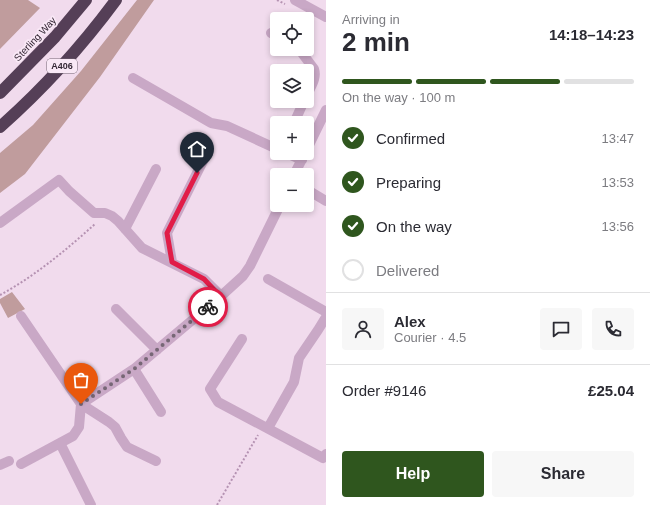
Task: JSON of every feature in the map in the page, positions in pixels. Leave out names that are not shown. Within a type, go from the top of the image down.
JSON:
[{"type":"highway","name":"Sterling Way","points":[[0,93],[55,37],[86,0]]},
{"type":"highway","name":"A406","points":[[0,127],[70,58],[116,0]]},
{"type":"street","points":[[298,1],[326,17]]},
{"type":"street","points":[[314,69],[316,72],[314,78]]},
{"type":"street","points":[[133,78],[211,123],[227,126],[270,146]]},
{"type":"street","points":[[314,135],[326,110]]},
{"type":"street","points":[[172,262],[167,233],[203,161]]},
{"type":"street","points":[[125,228],[156,169]]},
{"type":"street","points":[[0,223],[59,180],[94,213],[105,213],[118,221],[142,248],[204,279],[220,296]]},
{"type":"street","points":[[314,194],[326,201]]},
{"type":"street","points":[[81,404],[134,369],[243,276],[250,266],[277,212]]},
{"type":"street","points":[[268,279],[326,312]]},
{"type":"street","points":[[116,309],[157,350]]},
{"type":"street","points":[[21,316],[81,404],[115,427],[127,447],[156,461]]},
{"type":"street","points":[[266,427],[294,382],[300,358],[322,332],[326,317]]},
{"type":"street","points":[[242,339],[210,389],[218,402],[323,458],[326,454]]},
{"type":"street","points":[[134,369],[161,412]]},
{"type":"street","points":[[21,464],[73,436],[79,427],[81,404]]},
{"type":"street","points":[[60,443],[90,505]]},
{"type":"path","points":[[0,295],[69,247],[105,213]]},
{"type":"path","points":[[216,505],[266,427]]},
{"type":"shaded area","points":[[0,0],[28,0],[40,8],[0,49]]},
{"type":"shaded area","points":[[137,0],[154,0],[100,77],[25,174],[0,193],[0,153],[33,125],[81,71]]},
{"type":"shaded area","points":[[12,292],[25,309],[8,318],[0,303],[0,299]]},
{"type":"way so far","points":[[81,404],[134,369],[208,307]]},
{"type":"route","points":[[197,173],[167,233],[172,262],[204,279],[220,296],[208,307]]}]
